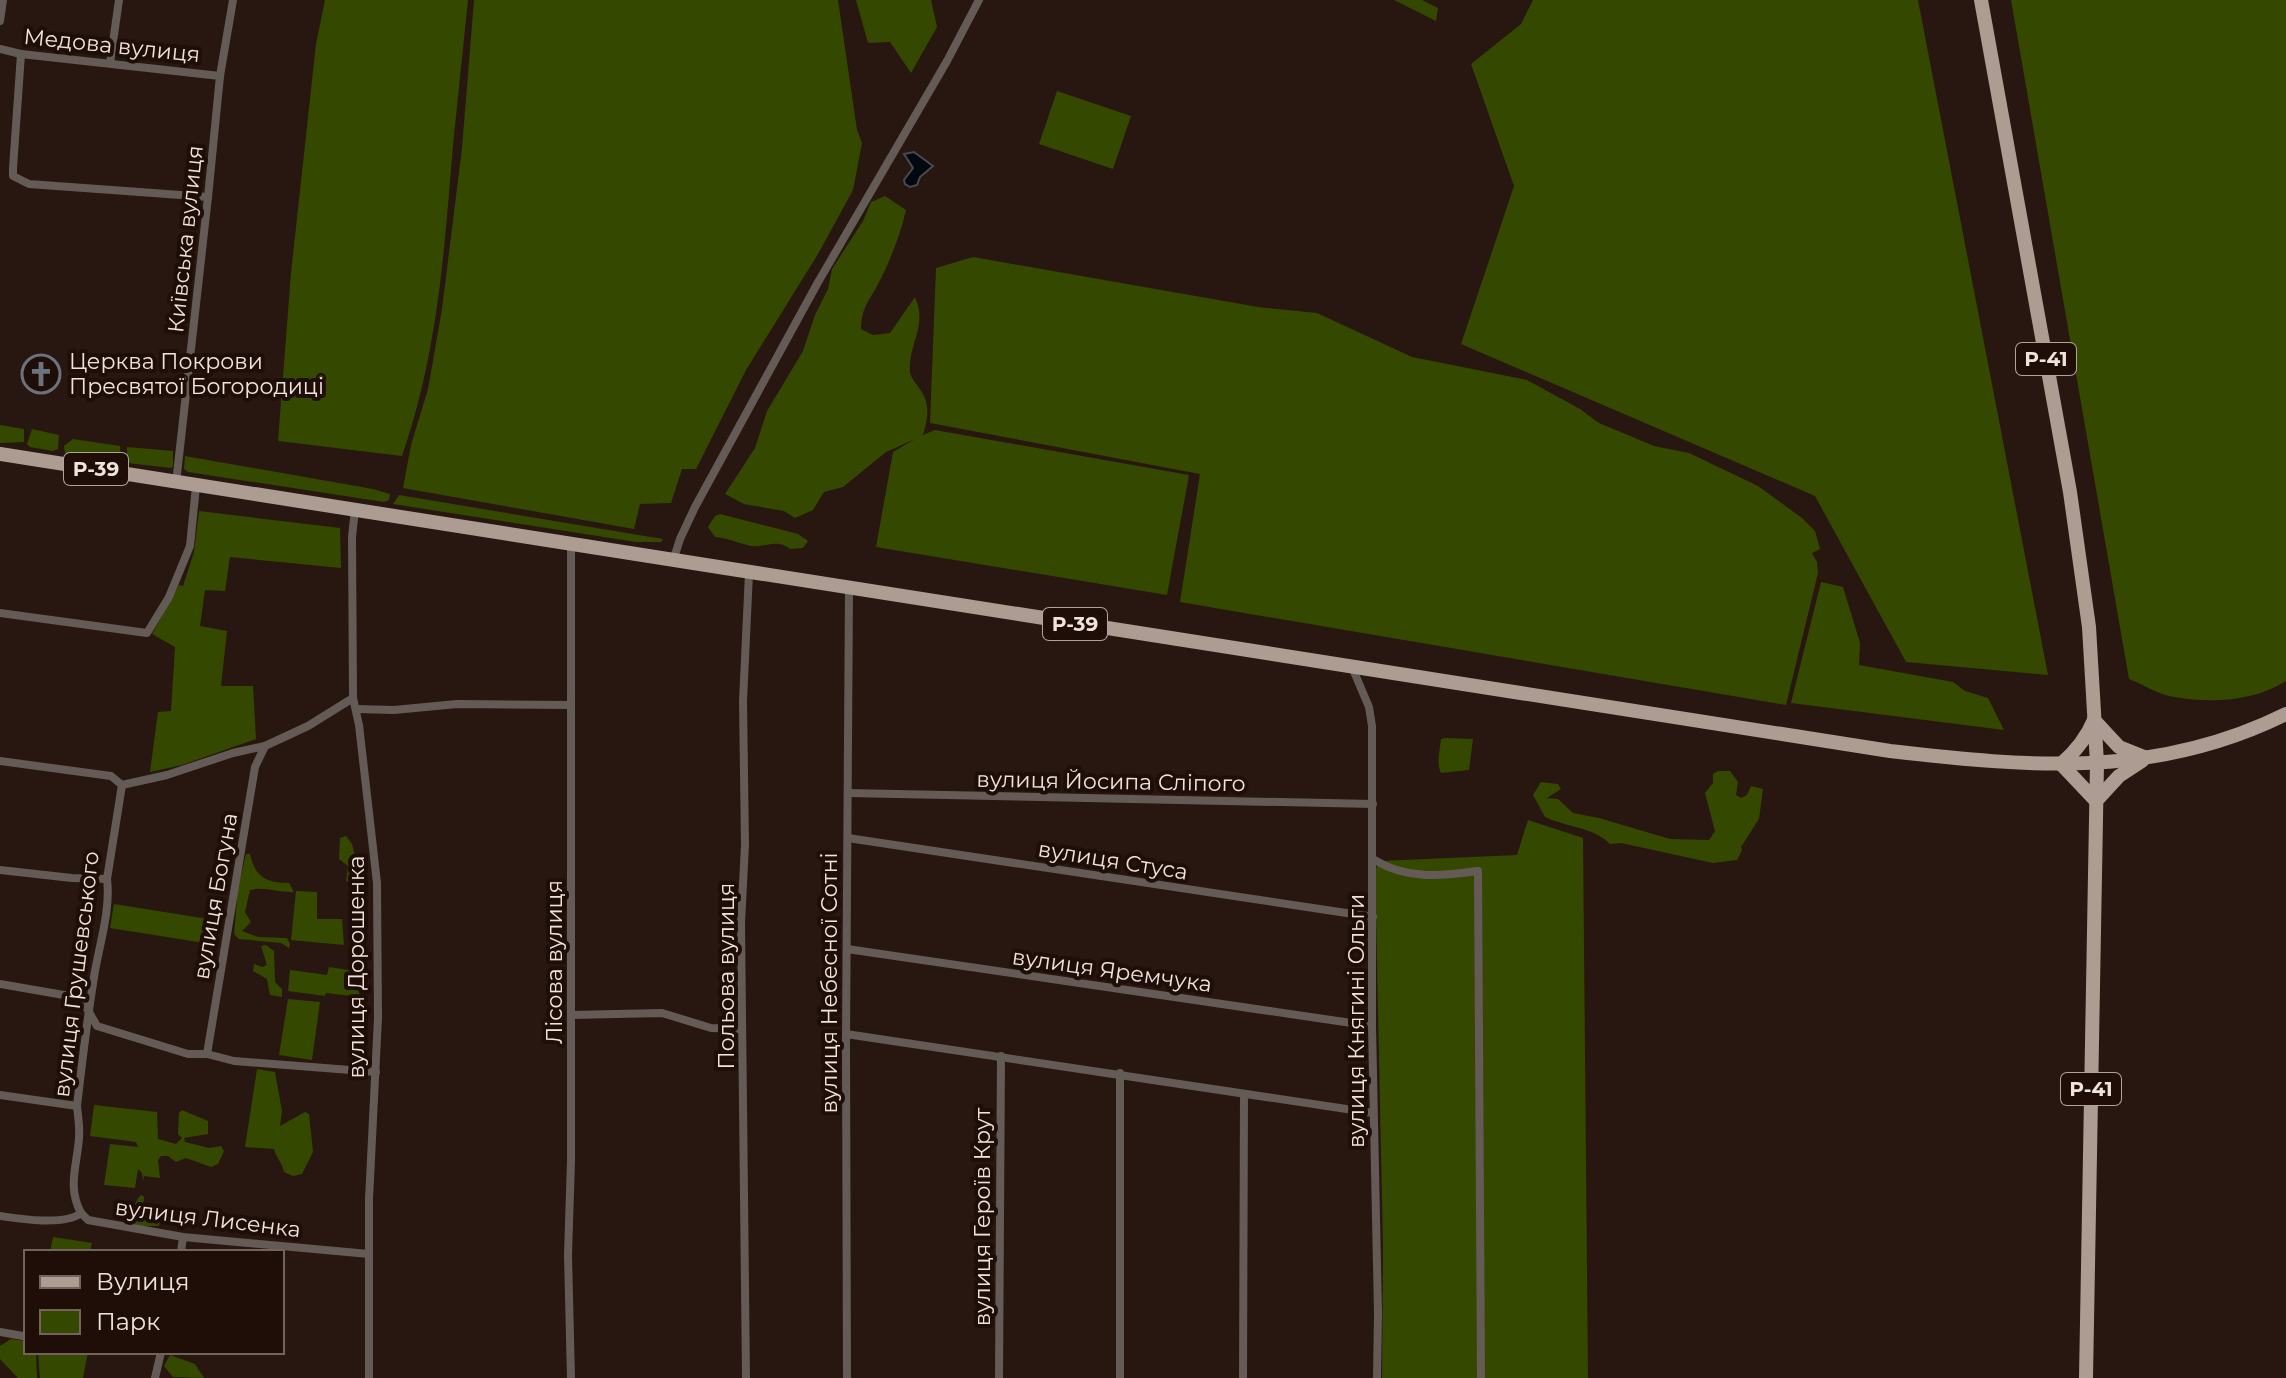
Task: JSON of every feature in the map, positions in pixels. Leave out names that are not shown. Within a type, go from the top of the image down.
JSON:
[{"type":"main road","name":"Р-41","points":[[1981,0],[2070,492],[2089,627],[2097,763],[2086,1378]]},
{"type":"main road","name":"Р-39","points":[[0,454],[1890,751],[2012,764],[2097,763],[2146,758],[2210,745],[2286,714]]},
{"type":"main road","points":[[2094,720],[2119,747],[2146,758],[2119,776],[2096,801],[2061,764],[2089,733],[2094,720]]},
{"type":"street","points":[[0,21],[3,0]]},
{"type":"street","points":[[110,63],[119,0]]},
{"type":"street","name":"Київська вулиця","points":[[176,483],[220,76],[233,0]]},
{"type":"street","points":[[673,562],[695,507],[817,284],[947,61],[979,0]]},
{"type":"street","name":"Медова вулиця","points":[[0,49],[21,54],[220,76]]},
{"type":"street","points":[[21,54],[13,176],[29,184],[208,197]]},
{"type":"street","points":[[0,613],[147,633],[181,571],[190,546],[194,485]]},
{"type":"street","name":"вулиця Дорошенка","points":[[355,508],[352,537],[353,698],[377,883],[369,1378]]},
{"type":"street","name":"Лісова вулиця","points":[[571,545],[568,1241],[571,1378]]},
{"type":"street","name":"Польова вулиця","points":[[746,1378],[741,923],[745,845],[743,701],[749,573]]},
{"type":"street","name":"вулиця Небесної Сотні","points":[[847,1378],[849,589]]},
{"type":"street","name":"вулиця Княгині Ольги","points":[[1352,667],[1369,707],[1372,726],[1377,1378]]},
{"type":"street","points":[[0,761],[111,776],[122,785],[265,746],[308,726],[353,698]]},
{"type":"street","points":[[356,709],[394,710],[457,704],[570,705]]},
{"type":"street","name":"вулиця Богуна","points":[[207,1054],[255,767],[265,746]]},
{"type":"street","name":"вулиця Грушевського","points":[[81,1213],[72,1191],[79,1140],[77,1106],[88,1010],[105,914],[107,879],[122,785]]},
{"type":"street","name":"вулиця Йосипа Сліпого","points":[[848,793],[1373,804]]},
{"type":"street","name":"вулиця Стуса","points":[[848,838],[1373,917]]},
{"type":"street","points":[[1373,859],[1391,871],[1415,875],[1446,876],[1478,871],[1481,1378]]},
{"type":"street","points":[[0,870],[107,879]]},
{"type":"street","name":"вулиця Яремчука","points":[[847,949],[1372,1026]]},
{"type":"street","points":[[0,984],[81,998],[97,1026],[188,1054],[207,1054],[234,1061],[376,1072]]},
{"type":"street","points":[[571,1015],[662,1013],[711,1028],[741,1029]]},
{"type":"street","points":[[846,1034],[1373,1113]]},
{"type":"street","name":"вулиця Героїв Крут","points":[[999,1378],[1001,1056]]},
{"type":"street","points":[[1120,1073],[1120,1378]]},
{"type":"street","points":[[1243,1378],[1244,1094]]},
{"type":"street","points":[[0,1095],[77,1106]]},
{"type":"street","name":"вулиця Лисенка","points":[[0,1216],[56,1220],[75,1218],[81,1213],[88,1220],[183,1237],[369,1254]]},
{"type":"street","points":[[181,1250],[183,1237]]},
{"type":"street","points":[[0,1332],[23,1336]]},
{"type":"street","points":[[155,1378],[161,1354]]},
{"type":"green space","points":[[325,0],[468,0],[438,302],[424,379],[402,456],[278,441],[291,273],[316,44]]},
{"type":"green space","points":[[474,0],[838,0],[857,130],[862,143],[853,190],[818,254],[746,370],[696,469],[682,469],[671,503],[640,504],[634,529],[403,488],[411,445],[428,389],[442,309],[462,148]]},
{"type":"green space","points":[[856,0],[931,0],[937,27],[911,73],[890,42],[868,43]]},
{"type":"green space","points":[[1394,0],[1422,0],[1438,8],[1436,21]]},
{"type":"green space","points":[[1533,0],[1918,0],[2048,675],[1906,662],[1815,496],[1461,344],[1514,186],[1471,64],[1521,24]]},
{"type":"green space","points":[[2011,0],[2286,0],[2286,681],[2273,688],[2230,699],[2184,699],[2164,695],[2129,679]]},
{"type":"green space","points":[[1057,91],[1131,116],[1113,169],[1039,144]]},
{"type":"green space","points":[[885,196],[906,210],[890,260],[865,307],[861,329],[873,335],[890,333],[915,297],[919,326],[910,372],[927,405],[923,435],[935,430],[1189,475],[1167,595],[876,547],[893,452],[915,439],[886,452],[843,487],[824,492],[813,510],[795,518],[784,511],[744,504],[725,494],[755,448],[767,411],[803,351],[828,289],[832,269],[863,221],[871,202]]},
{"type":"green space","points":[[973,257],[1258,307],[1317,313],[1412,357],[1527,380],[1599,423],[1654,446],[1689,453],[1758,486],[1815,531],[1820,549],[1812,553],[1818,573],[1786,705],[1180,602],[1200,474],[930,423],[936,268]]},
{"type":"green space","points":[[0,425],[24,429],[24,442],[0,443]]},
{"type":"green space","points":[[32,429],[59,435],[58,449],[30,447],[27,444]]},
{"type":"green space","points":[[73,439],[120,446],[121,459],[117,461],[65,453],[64,446]]},
{"type":"green space","points":[[127,447],[173,451],[173,466],[127,463]]},
{"type":"green space","points":[[185,456],[373,489],[390,494],[389,500],[384,502],[188,472],[184,469]]},
{"type":"green space","points":[[399,495],[663,539],[661,542],[636,542],[393,504]]},
{"type":"green space","points":[[199,511],[340,528],[341,568],[230,557],[225,591],[205,590],[200,626],[227,631],[221,686],[253,686],[256,739],[182,765],[150,772],[158,712],[171,711],[175,647],[152,634],[179,585],[183,586],[194,552]]},
{"type":"green space","points":[[720,514],[798,534],[808,541],[803,548],[790,549],[779,544],[753,546],[715,537],[708,527]]},
{"type":"green space","points":[[1821,582],[1843,587],[1860,643],[1859,665],[1953,682],[1965,691],[1988,698],[2004,730],[1791,703]]},
{"type":"green space","points":[[1441,739],[1473,739],[1469,770],[1441,773],[1439,752]]},
{"type":"green space","points":[[1730,771],[1738,782],[1736,795],[1741,798],[1747,795],[1751,786],[1763,789],[1759,819],[1741,847],[1737,860],[1713,863],[1621,843],[1610,844],[1589,831],[1545,817],[1533,795],[1541,782],[1558,784],[1561,789],[1547,798],[1558,799],[1573,813],[1670,839],[1709,840],[1715,831],[1705,793],[1713,783],[1713,774]]},
{"type":"green space","points":[[1528,820],[1583,838],[1588,1378],[1382,1378],[1383,1246],[1375,870],[1380,861],[1517,855]]},
{"type":"green space","points":[[346,836],[352,844],[360,876],[354,883],[346,881],[348,866],[339,859],[340,838]]},
{"type":"green space","points":[[246,854],[250,854],[255,868],[263,877],[289,883],[294,892],[250,890],[245,912],[251,922],[242,931],[258,937],[287,938],[289,948],[281,943],[239,939],[234,934],[238,888]]},
{"type":"green space","points":[[296,891],[317,892],[317,919],[342,919],[344,945],[291,940]]},
{"type":"green space","points":[[114,904],[221,921],[217,945],[110,928]]},
{"type":"green space","points":[[266,945],[274,951],[275,982],[282,989],[282,997],[270,995],[267,979],[253,971],[254,964],[267,965],[261,946]]},
{"type":"green space","points":[[329,967],[361,972],[359,997],[288,991],[290,970],[327,975]]},
{"type":"green space","points":[[288,999],[320,1002],[312,1060],[279,1055]]},
{"type":"green space","points":[[257,1069],[275,1072],[282,1111],[280,1126],[305,1112],[309,1114],[313,1152],[302,1174],[293,1176],[284,1172],[274,1149],[245,1147]]},
{"type":"green space","points":[[94,1105],[157,1112],[158,1139],[176,1144],[182,1138],[178,1134],[179,1113],[182,1110],[208,1121],[208,1134],[184,1138],[185,1142],[209,1148],[221,1146],[224,1151],[218,1164],[211,1167],[186,1158],[176,1162],[168,1156],[161,1156],[158,1160],[160,1178],[144,1176],[143,1182],[138,1169],[135,1188],[104,1185],[110,1144],[138,1147],[136,1142],[90,1136]]},
{"type":"green space","points":[[141,1195],[144,1197],[143,1209],[160,1220],[159,1226],[137,1226],[133,1223],[134,1208]]},
{"type":"green space","points":[[53,1237],[92,1243],[90,1250],[50,1250]]},
{"type":"green space","points":[[11,1339],[24,1341],[24,1354],[36,1354],[37,1378],[18,1378],[0,1359],[0,1346]]},
{"type":"green space","points":[[38,1354],[88,1354],[83,1378],[40,1378]]},
{"type":"green space","points":[[170,1355],[195,1364],[204,1378],[173,1377],[164,1366]]},
{"type":"shaded area","points":[[914,152],[933,166],[920,177],[917,185],[910,187],[904,180],[913,168],[904,154]]},
{"type":"place","name":"Церква Покрови Пресвятої Богородиці","points":[[41,374]]}]
